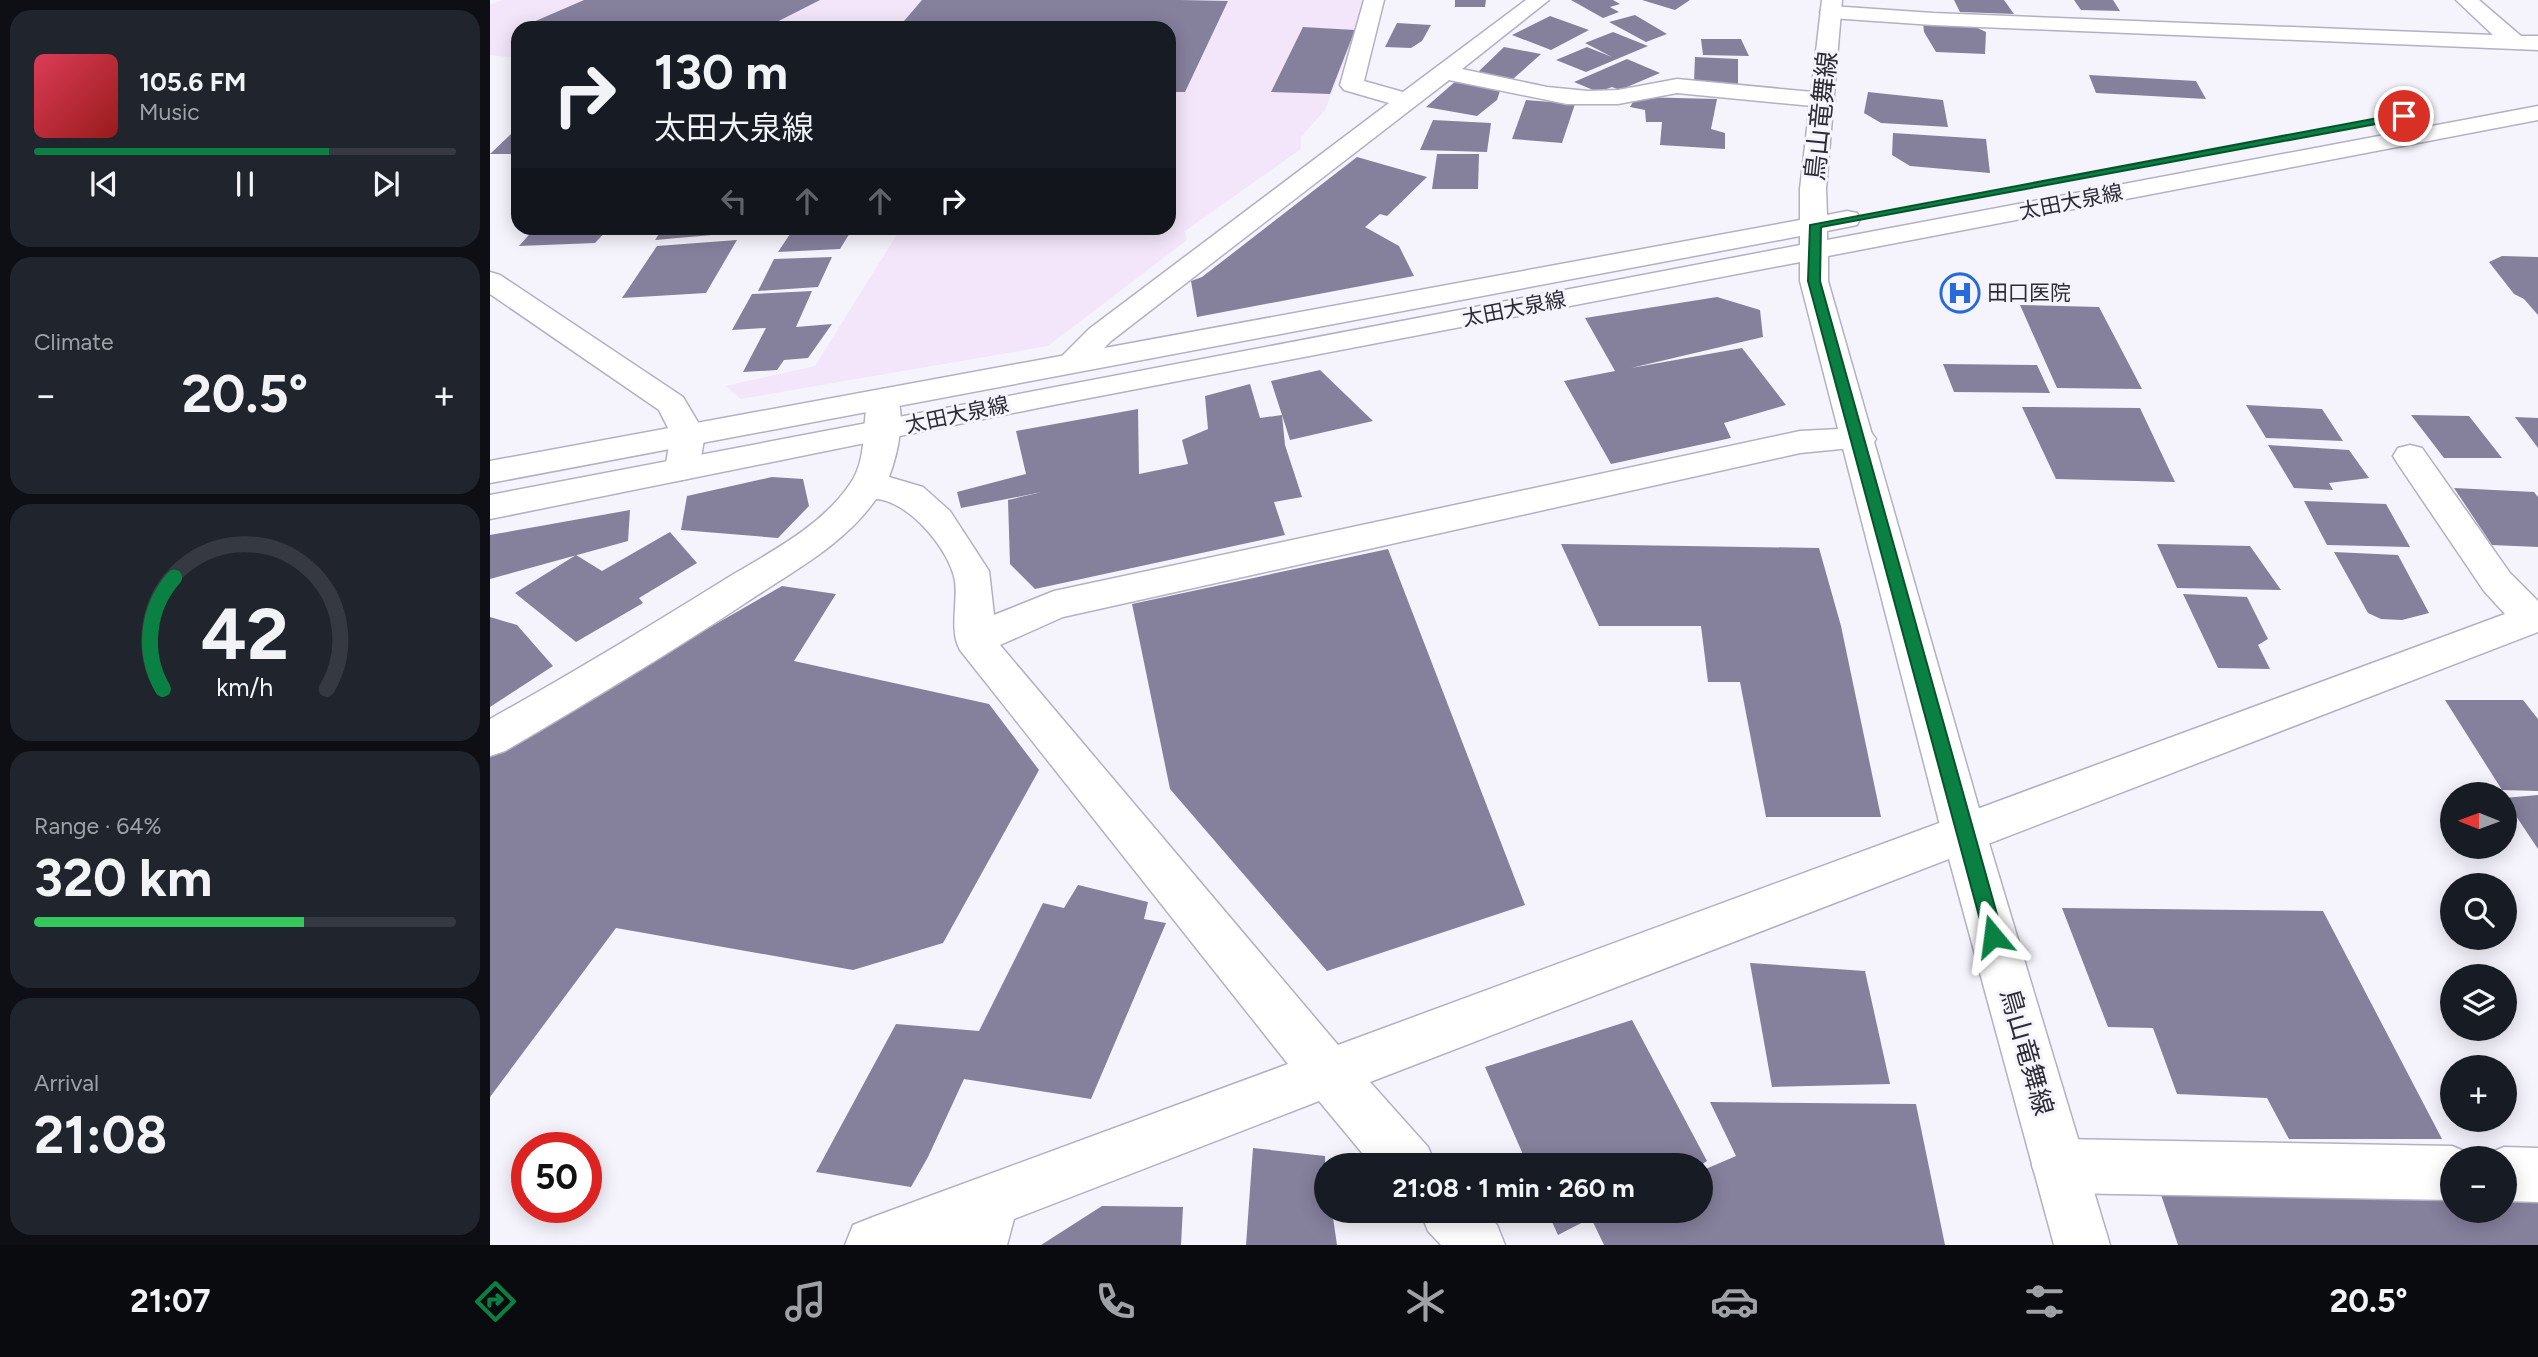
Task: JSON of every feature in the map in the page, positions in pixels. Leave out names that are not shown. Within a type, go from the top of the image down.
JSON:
[{"type":"main road","points":[[1374,0],[1352,85],[1405,100]]},
{"type":"main road","points":[[1071,363],[1100,335],[1539,0]]},
{"type":"main road","points":[[2466,0],[2516,43]]},
{"type":"main road","points":[[1832,6],[1933,19],[2538,43]]},
{"type":"main road","name":"鳥山竜舞線","points":[[1832,6],[1814,189],[1814,281],[1964,833],[2081,1245]]},
{"type":"main road","points":[[2224,29],[2217,16],[2220,13],[2260,10]]},
{"type":"main road","points":[[1443,72],[1588,98],[1627,96],[1654,88],[1677,86],[1823,100]]},
{"type":"main road","name":"太田大泉線","points":[[490,472],[688,434],[1054,395],[2538,92]]},
{"type":"main road","name":"太田大泉線","points":[[490,507],[682,470],[1071,363],[1815,239],[2538,113]]},
{"type":"main road","points":[[490,281],[672,404],[688,434],[682,470]]},
{"type":"main road","points":[[490,739],[667,635],[836,524],[867,487],[877,462],[883,415]]},
{"type":"main road","points":[[974,640],[1054,605],[1800,442],[1859,439]]},
{"type":"main road","points":[[873,1245],[985,1223],[1328,1073],[2535,617],[2497,582],[2410,456]]},
{"type":"main road","points":[[867,487],[892,487],[906,492],[922,501],[942,525],[972,573],[974,640],[1328,1073],[1398,1153]]},
{"type":"main road","points":[[2059,1166],[2440,1173]]},
{"type":"main road","points":[[2517,1174],[2538,1175]]},
{"type":"main road","points":[[1459,1223],[1478,1245]]},
{"type":"shaded area","points":[[502,0],[1364,0],[1348,53],[1325,110],[1301,137],[1301,149],[1185,231],[1187,240],[1048,346],[741,399],[725,386],[815,366],[897,235],[1176,235],[1176,21],[511,21],[511,57],[490,55],[490,5]]},
{"type":"building","points":[[584,0],[820,0],[779,21],[536,21]]},
{"type":"building","points":[[922,0],[1228,1],[1185,92],[1176,92],[1176,21],[904,21]]},
{"type":"building","points":[[1455,0],[1486,0],[1485,7],[1455,7]]},
{"type":"building","points":[[1571,0],[1613,0],[1620,4],[1610,7],[1619,12],[1603,18]]},
{"type":"building","points":[[1642,0],[1690,0],[1675,10]]},
{"type":"building","points":[[1954,0],[2004,0],[2014,14],[1960,12]]},
{"type":"building","points":[[2074,0],[2113,0],[2120,11],[2081,10]]},
{"type":"building","points":[[1635,15],[1667,34],[1646,42],[1609,22]]},
{"type":"building","points":[[1550,16],[1589,30],[1551,50],[1512,35]]},
{"type":"building","points":[[1923,22],[1971,25],[1986,32],[1985,54],[1936,52],[1924,32]]},
{"type":"building","points":[[1397,23],[1431,25],[1422,41],[1411,48],[1385,47]]},
{"type":"building","points":[[1303,27],[1355,30],[1330,94],[1271,92]]},
{"type":"building","points":[[1613,32],[1648,46],[1586,72],[1556,60],[1587,47],[1612,57],[1585,43]]},
{"type":"building","points":[[1701,39],[1741,39],[1749,56],[1703,55]]},
{"type":"building","points":[[1504,47],[1541,54],[1513,79],[1478,72]]},
{"type":"building","points":[[1695,57],[1738,59],[1738,84],[1694,82]]},
{"type":"building","points":[[1627,59],[1660,73],[1620,90],[1612,87],[1598,92],[1574,82]]},
{"type":"building","points":[[2089,75],[2196,81],[2206,99],[2096,93]]},
{"type":"building","points":[[1457,80],[1500,91],[1497,100],[1477,116],[1426,107]]},
{"type":"building","points":[[1868,92],[1943,100],[1948,127],[1881,123],[1864,113]]},
{"type":"building","points":[[1636,97],[1717,99],[1711,129],[1725,133],[1725,149],[1660,145],[1662,122],[1646,122],[1645,110],[1630,107]]},
{"type":"building","points":[[1526,100],[1575,104],[1562,143],[1512,139]]},
{"type":"building","points":[[1433,120],[1491,123],[1487,152],[1420,150]]},
{"type":"building","points":[[1893,133],[1986,139],[1990,173],[1910,166],[1892,155]]},
{"type":"building","points":[[511,134],[511,154],[490,154]]},
{"type":"building","points":[[1437,154],[1479,154],[1478,189],[1432,189]]},
{"type":"building","points":[[1357,157],[1427,177],[1387,216],[1380,214],[1365,227],[1399,246],[1414,276],[1197,317],[1191,281],[1202,277]]},
{"type":"building","points":[[529,235],[602,235],[595,243],[519,246]]},
{"type":"building","points":[[658,235],[712,235],[655,240]]},
{"type":"building","points":[[789,235],[849,235],[840,249],[778,252]]},
{"type":"building","points":[[737,240],[706,293],[622,298],[657,246]]},
{"type":"building","points":[[2502,256],[2538,257],[2538,315],[2524,299],[2514,294],[2489,262]]},
{"type":"building","points":[[832,257],[818,287],[758,291],[774,259]]},
{"type":"building","points":[[812,291],[796,327],[832,324],[808,358],[784,360],[777,370],[743,372],[766,328],[732,330],[752,294]]},
{"type":"building","points":[[1717,297],[1760,310],[1763,337],[1631,368],[1742,348],[1786,405],[1724,423],[1731,438],[1611,464],[1564,381],[1615,371],[1585,318]]},
{"type":"building","points":[[2020,305],[2099,307],[2142,389],[2057,388]]},
{"type":"building","points":[[1943,364],[2037,365],[2050,393],[1954,392]]},
{"type":"building","points":[[1320,370],[1373,421],[1290,440],[1271,381]]},
{"type":"building","points":[[1250,384],[1260,418],[1282,415],[1285,445],[1302,497],[1274,502],[1285,535],[1035,589],[1010,564],[1008,500],[1042,492],[961,508],[957,492],[1026,474],[1016,431],[1138,409],[1139,474],[1188,464],[1182,440],[1208,429],[1205,396]]},
{"type":"building","points":[[2246,405],[2322,409],[2343,441],[2266,438]]},
{"type":"building","points":[[2022,407],[2140,408],[2175,482],[2056,479]]},
{"type":"building","points":[[2411,415],[2469,416],[2502,458],[2444,458]]},
{"type":"building","points":[[2515,417],[2538,418],[2538,448]]},
{"type":"building","points":[[2268,445],[2349,450],[2369,478],[2329,483],[2333,490],[2294,488]]},
{"type":"building","points":[[772,477],[803,479],[809,506],[778,538],[681,530],[687,496]]},
{"type":"building","points":[[2454,488],[2534,492],[2538,497],[2538,547],[2492,545]]},
{"type":"building","points":[[2304,501],[2386,504],[2410,547],[2327,545]]},
{"type":"building","points":[[630,510],[628,541],[490,579],[490,535]]},
{"type":"building","points":[[670,532],[697,563],[639,598],[643,603],[576,642],[515,593],[576,555],[602,571]]},
{"type":"building","points":[[1561,544],[1819,548],[1841,626],[1881,817],[1766,817],[1740,682],[1708,682],[1701,626],[1599,626]]},
{"type":"building","points":[[2157,544],[2250,546],[2281,590],[2177,588]]},
{"type":"building","points":[[1388,549],[1525,905],[1327,971],[1170,789],[1132,604]]},
{"type":"building","points":[[2334,552],[2398,555],[2429,613],[2402,620],[2381,619],[2368,613]]},
{"type":"building","points":[[782,586],[836,594],[794,661],[989,704],[1039,770],[943,943],[853,970],[616,928],[490,1097],[490,754]]},
{"type":"building","points":[[2183,594],[2247,597],[2268,639],[2258,645],[2270,669],[2218,668]]},
{"type":"building","points":[[490,617],[517,625],[553,666],[490,707]]},
{"type":"building","points":[[2445,700],[2523,700],[2538,719],[2538,791],[2517,790],[2517,782],[2497,782]]},
{"type":"building","points":[[2538,795],[2538,849],[2517,818],[2517,797]]},
{"type":"building","points":[[1078,885],[1148,902],[1144,919],[1166,923],[1091,1099],[964,1079],[911,1187],[816,1172],[896,1024],[979,1031],[1043,903],[1064,908]]},
{"type":"building","points":[[2062,908],[2323,911],[2442,1139],[2289,1139],[2267,1098],[2177,1094],[2153,1028],[2108,1027]]},
{"type":"building","points":[[1750,963],[1865,971],[1890,1084],[1772,1087]]},
{"type":"building","points":[[1632,1020],[1703,1153],[1522,1153],[1485,1067]]},
{"type":"building","points":[[1710,1102],[1916,1104],[1945,1245],[1604,1245],[1593,1223],[1713,1223],[1713,1166],[1736,1156]]},
{"type":"building","points":[[1253,1148],[1314,1155],[1314,1223],[1334,1223],[1337,1245],[1246,1245]]},
{"type":"building","points":[[2440,1180],[2440,1223],[2517,1223],[2517,1180],[2538,1180],[2538,1245],[2178,1245],[2157,1183]]},
{"type":"building","points":[[1102,1206],[1183,1207],[1181,1245],[1041,1245]]},
{"type":"building","points":[[1552,1223],[1581,1223],[1558,1235]]},
{"type":"place","name":"田口医院","points":[[1960,293]]},
{"type":"route","points":[[1993,936],[1814,281],[1815,225],[2404,116]]}]
